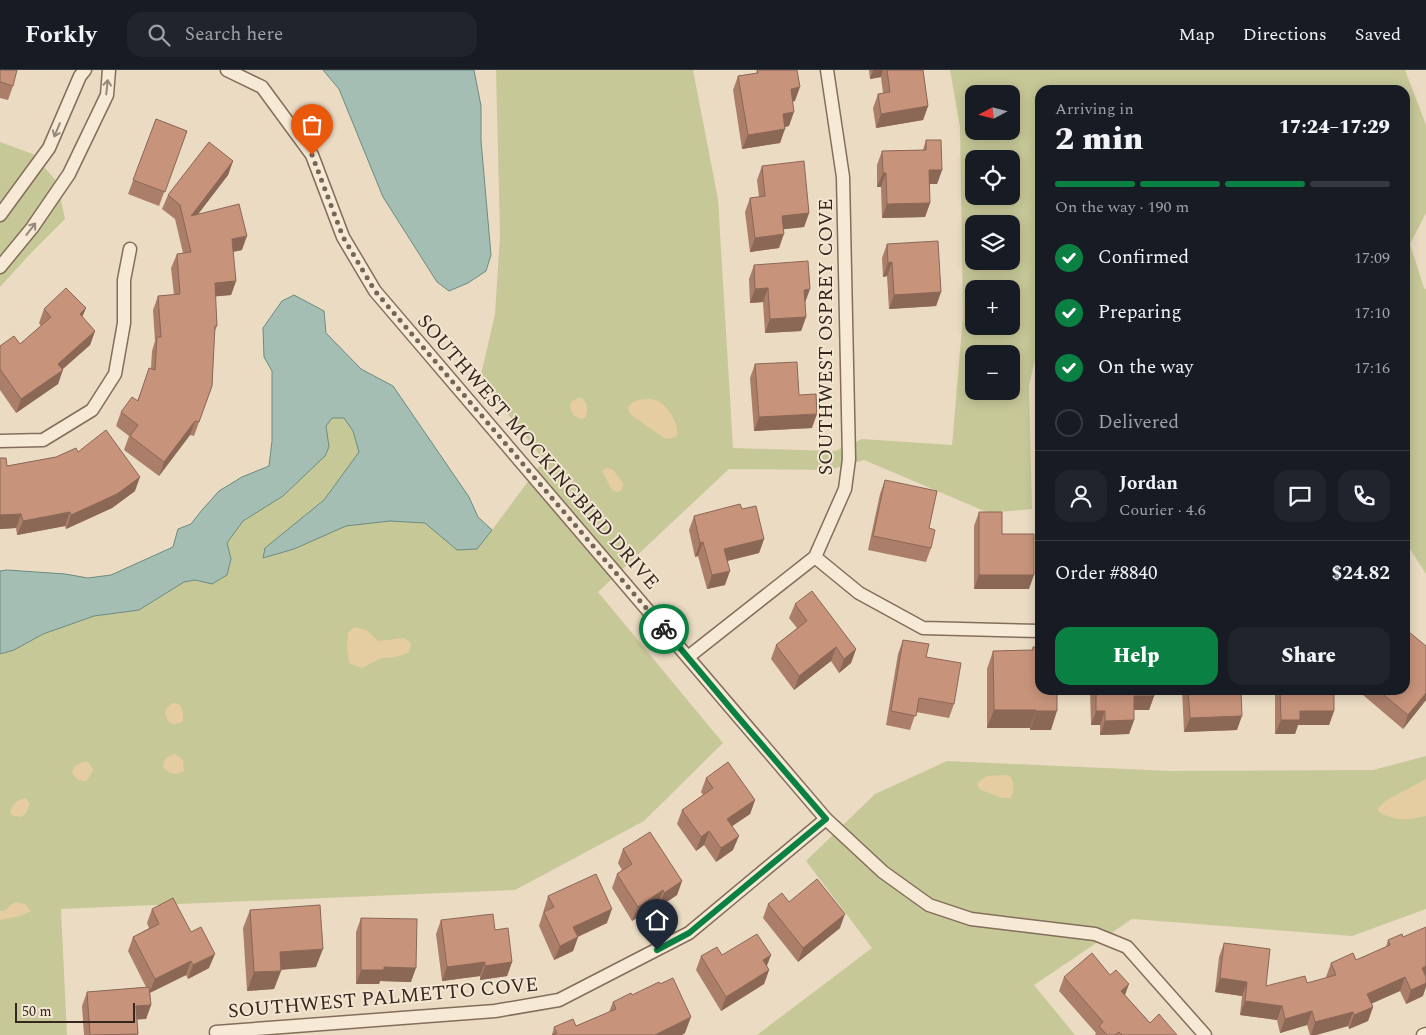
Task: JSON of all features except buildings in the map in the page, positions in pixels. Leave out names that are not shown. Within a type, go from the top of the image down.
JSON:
[{"type":"street","points":[[0,215],[49,148],[80,76],[85,70]]},
{"type":"street","points":[[0,267],[32,228],[69,174],[107,95],[109,70]]},
{"type":"street","name":"SOUTHWEST MOCKINGBIRD DRIVE","points":[[227,70],[262,87],[312,155],[343,237],[375,291],[826,819],[883,872],[929,905],[971,919],[1096,934],[1128,947],[1205,1035]]},
{"type":"street","name":"SOUTHWEST OSPREY COVE","points":[[688,657],[815,557],[845,489],[849,459],[843,177],[827,70]]},
{"type":"street","points":[[0,441],[43,440],[92,410],[114,374],[124,323],[124,280],[130,249]]},
{"type":"street","points":[[815,557],[859,593],[922,628],[1035,631]]},
{"type":"street","name":"SOUTHWEST PALMETTO COVE","points":[[216,1032],[495,1011],[559,1000],[689,933],[826,819]]},
{"type":"green space","points":[[496,70],[693,70],[718,199],[733,448],[835,451],[862,439],[952,445],[963,316],[960,127],[950,70],[1405,70],[1426,125],[1426,213],[1410,244],[1410,85],[1035,85],[1035,360],[1029,386],[1032,509],[989,513],[864,460],[829,470],[729,469],[598,592],[723,743],[644,821],[515,890],[61,909],[67,1035],[0,1035],[0,571],[65,574],[88,578],[111,575],[173,547],[178,529],[191,524],[219,491],[242,477],[269,466],[272,441],[272,371],[264,357],[263,328],[282,301],[294,295],[324,311],[326,333],[361,369],[393,386],[469,497],[478,517],[492,530],[544,460],[480,379],[495,314],[500,236]]},
{"type":"green space","points":[[0,142],[33,154],[57,182],[65,219],[0,287]]},
{"type":"green space","points":[[1410,244],[1424,288],[1426,289],[1426,574],[1410,549]]},
{"type":"green space","points":[[1426,756],[1426,909],[1352,936],[1132,919],[1034,985],[1075,1035],[757,1035],[872,948],[806,861],[875,794],[947,761],[1171,771],[1373,770]]},
{"type":"sand","points":[[582,398],[586,405],[585,418],[580,419],[573,415],[570,406],[572,401]]},
{"type":"sand","points":[[641,399],[651,399],[662,404],[674,418],[677,436],[670,439],[664,438],[630,414],[628,407],[633,402]]},
{"type":"sand","points":[[607,468],[613,470],[623,483],[622,490],[618,492],[612,490],[602,471]]},
{"type":"sand","points":[[354,627],[366,630],[378,641],[404,638],[410,642],[411,647],[408,653],[396,657],[381,658],[362,668],[349,663],[348,633]]},
{"type":"sand","points":[[172,703],[179,704],[183,712],[183,721],[176,724],[169,722],[165,713]]},
{"type":"sand","points":[[175,754],[183,760],[184,771],[177,774],[170,773],[163,767],[166,758]]},
{"type":"sand","points":[[83,762],[88,762],[93,769],[86,781],[78,780],[72,773],[74,767]]},
{"type":"sand","points":[[1006,775],[1011,777],[1013,785],[1011,798],[1002,798],[979,789],[977,783],[987,776]]},
{"type":"sand","points":[[1426,779],[1426,816],[1401,819],[1389,817],[1378,811],[1378,808],[1387,800]]},
{"type":"sand","points":[[26,798],[30,804],[26,813],[21,817],[13,816],[10,812],[14,804]]},
{"type":"sand","points":[[15,902],[25,904],[31,911],[20,916],[0,920],[0,911],[4,911]]},
{"type":"shaded area","points":[[323,70],[474,70],[481,106],[481,141],[491,255],[486,271],[468,283],[449,291],[437,282],[383,197],[339,89]]},
{"type":"shaded area","points":[[294,295],[324,311],[326,333],[361,369],[393,386],[469,497],[478,517],[492,530],[477,549],[457,550],[425,523],[390,521],[346,526],[294,549],[263,558],[265,548],[324,500],[359,452],[353,431],[344,418],[332,418],[326,426],[329,447],[325,456],[283,496],[243,521],[227,543],[231,559],[227,575],[212,584],[195,580],[184,582],[139,610],[94,616],[43,634],[14,650],[0,654],[0,571],[65,574],[88,578],[111,575],[173,547],[178,529],[191,524],[219,491],[242,477],[269,466],[272,441],[272,371],[264,357],[263,328],[282,301]]},
{"type":"way so far","points":[[312,155],[343,237],[375,291],[664,629]]},
{"type":"route","points":[[657,950],[689,933],[826,819],[664,629]]}]
